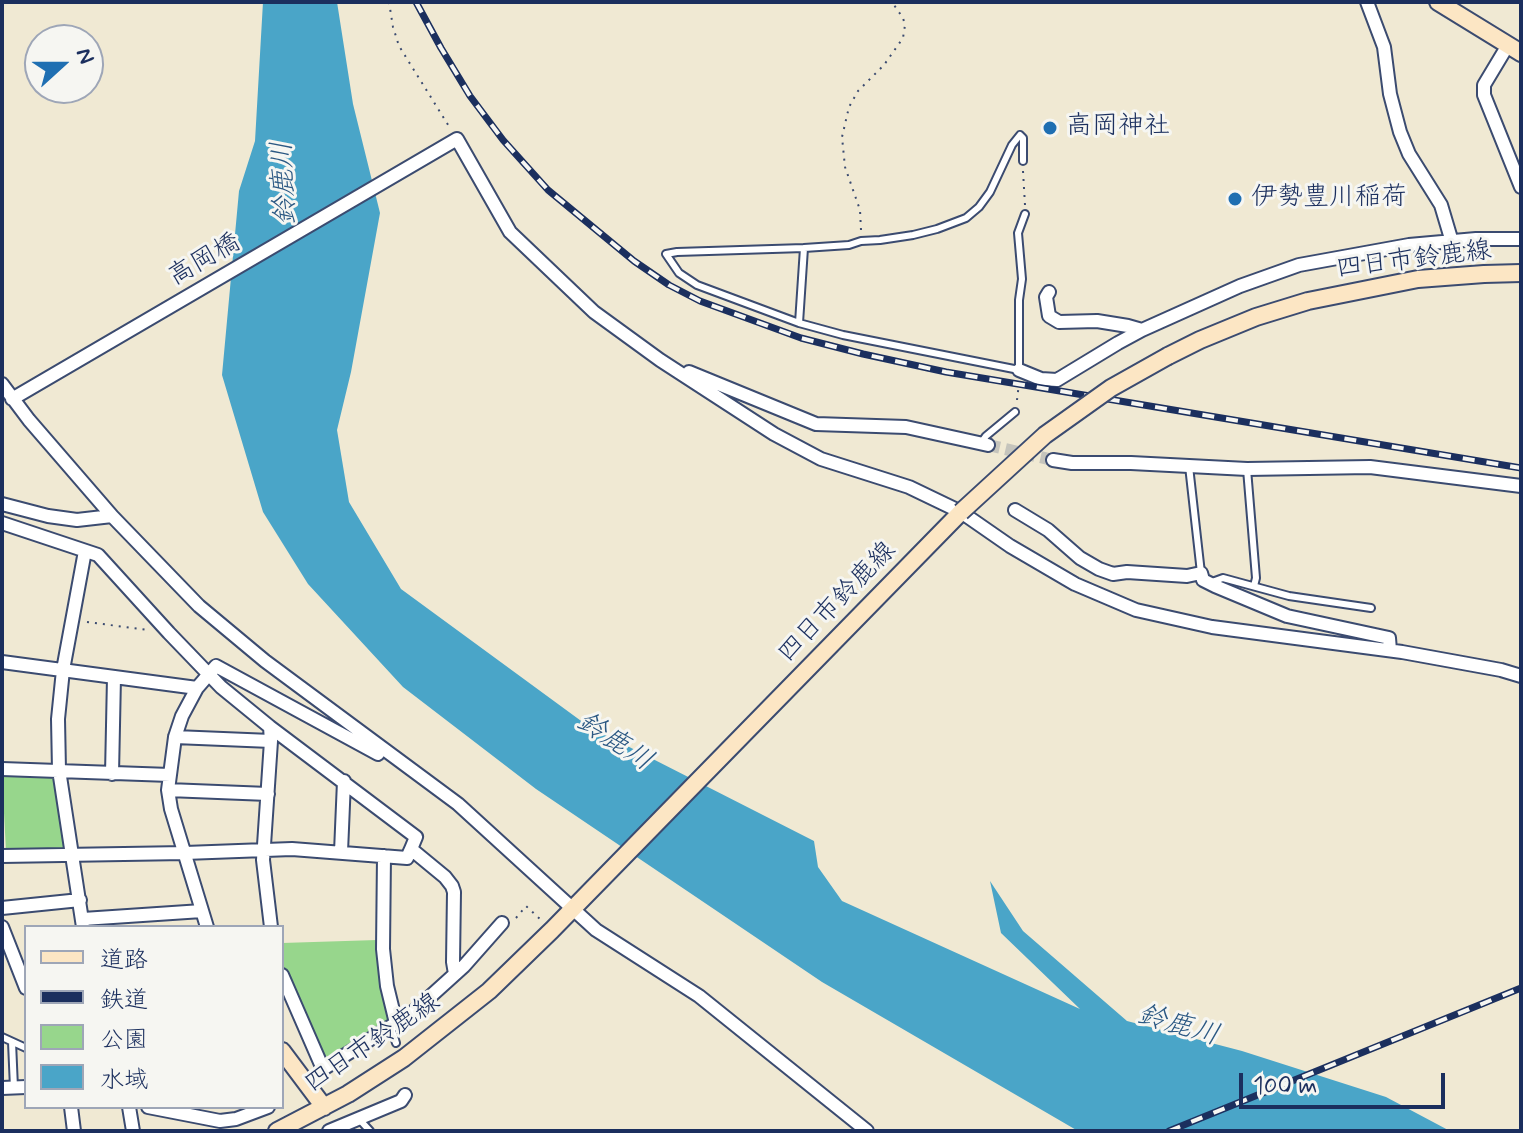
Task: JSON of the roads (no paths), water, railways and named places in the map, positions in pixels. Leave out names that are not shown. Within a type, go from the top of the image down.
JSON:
[{"type":"main road","points":[[1438,2],[1514,49]]},
{"type":"main road","name":"四日市鈴鹿線","points":[[277,1131],[348,1094],[404,1058],[489,991],[804,674],[945,527],[1045,435],[1111,388],[1200,340],[1256,317],[1308,301],[1418,279],[1521,273]]},
{"type":"main road","points":[[284,1054],[324,1107]]},
{"type":"street","points":[[1367,2],[1384,47],[1390,94],[1400,132],[1409,154],[1441,205],[1452,242]]},
{"type":"street","points":[[1514,49],[1484,85],[1484,95],[1521,187]]},
{"type":"street","name":"高岡橋","points":[[12,399],[453,142],[510,232],[594,312],[660,360]]},
{"type":"street","points":[[1019,370],[1041,379],[1057,380],[1142,330],[1240,286],[1299,265],[1409,245],[1476,239],[1521,239]]},
{"type":"street","points":[[1049,292],[1046,297],[1049,316],[1059,322],[1097,321],[1142,330]]},
{"type":"street","points":[[660,360],[816,424],[906,427],[984,444]]},
{"type":"street","points":[[660,360],[774,434],[821,459],[909,487],[961,512],[1010,546],[1075,584],[1136,610],[1212,627],[1390,650],[1521,676]]},
{"type":"street","points":[[2,384],[112,516],[199,606],[265,661],[458,804],[576,906],[596,930],[699,996],[867,1131]]},
{"type":"street","points":[[1053,460],[1247,469],[1370,467],[1521,486]]},
{"type":"street","points":[[2,504],[77,520],[112,516]]},
{"type":"street","points":[[1015,510],[1048,530],[1080,558],[1099,569],[1113,574],[1127,572],[1205,578],[1287,616],[1389,638],[1390,650]]},
{"type":"street","points":[[2,523],[98,555],[208,674],[271,734],[344,781],[416,837],[407,858],[292,849],[3,856]]},
{"type":"street","points":[[85,551],[63,670],[58,719],[59,770],[83,923],[202,911]]},
{"type":"street","points":[[2,662],[197,688]]},
{"type":"street","points":[[206,925],[168,800],[168,790],[175,737],[182,716],[197,688],[216,666],[416,775]]},
{"type":"street","points":[[112,774],[114,677]]},
{"type":"street","points":[[175,737],[271,734]]},
{"type":"street","points":[[271,734],[263,860],[271,925]]},
{"type":"street","points":[[2,769],[170,775]]},
{"type":"street","points":[[341,852],[344,781]]},
{"type":"street","points":[[168,790],[268,794]]},
{"type":"street","points":[[411,849],[452,886],[455,974]]},
{"type":"street","points":[[384,856],[383,949],[394,1025]]},
{"type":"street","points":[[2,908],[80,900]]},
{"type":"street","points":[[284,980],[323,1069],[412,1013],[464,966],[502,923]]},
{"type":"street","points":[[2,927],[24,983]]},
{"type":"street","points":[[329,1131],[401,1101],[404,1089]]},
{"type":"street","points":[[71,1109],[74,1131]]},
{"type":"street","points":[[129,1109],[133,1131]]},
{"type":"street","points":[[168,1109],[220,1121],[229,1121],[262,1109]]},
{"type":"lane","points":[[1023,161],[1023,138],[1020,135],[979,207],[966,218],[937,229],[849,245],[666,254],[674,268],[697,285],[799,323],[843,335],[1019,370],[1022,279],[1018,233],[1025,214]]},
{"type":"lane","points":[[799,323],[804,248]]},
{"type":"lane","points":[[984,444],[986,436],[1015,412]]},
{"type":"lane","points":[[1189,466],[1205,578],[1223,578],[1289,596],[1371,608]]},
{"type":"lane","points":[[1247,469],[1256,578],[1254,586]]},
{"type":"lane","points":[[394,1025],[396,1043]]},
{"type":"lane","points":[[2,1037],[24,1047]]},
{"type":"lane","points":[[12,1042],[14,1088]]},
{"type":"lane","points":[[359,1119],[370,1131]]},
{"type":"water","name":"鈴鹿川","points":[[263,2],[337,2],[353,104],[380,213],[351,372],[337,430],[349,502],[401,589],[588,726],[814,841],[818,867],[842,901],[1080,1009],[1001,933],[990,881],[1023,931],[1127,1021],[1242,1051],[1386,1097],[1450,1131],[1078,1131],[822,982],[536,789],[403,687],[308,584],[263,512],[222,375],[239,191],[255,141]]},
{"type":"tunnel","points":[[988,445],[1053,460]]},
{"type":"railway","points":[[416,2],[470,96],[503,140],[548,190],[634,261],[700,301],[801,338],[946,372],[1521,468]]},
{"type":"railway","points":[[1169,1131],[1521,988]]},
{"type":"place","name":"高岡神社","points":[[1050,128]]},
{"type":"place","name":"伊勢豊川稲荷","points":[[1235,199]]}]
